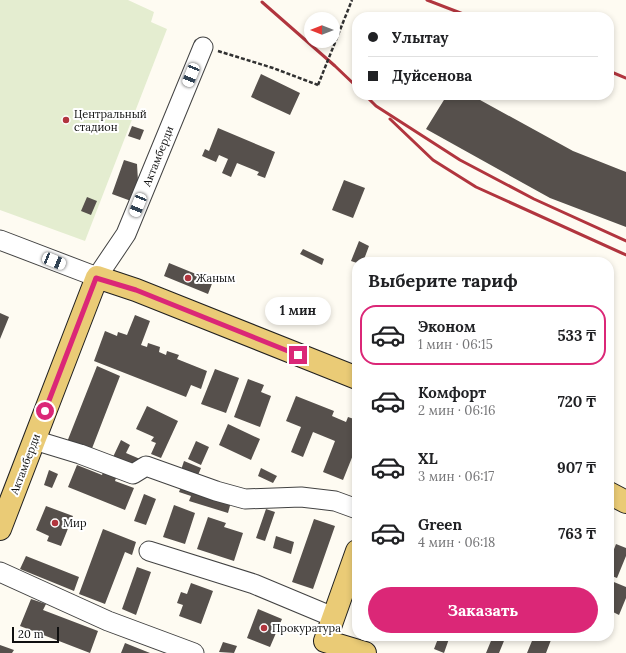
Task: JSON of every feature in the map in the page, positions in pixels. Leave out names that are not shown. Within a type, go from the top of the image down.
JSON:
[{"type":"main road","points":[[96,278],[136,290],[352,376]]},
{"type":"main road","name":"Актамберди","points":[[0,529],[96,278]]},
{"type":"main road","points":[[614,496],[626,502]]},
{"type":"main road","points":[[352,565],[323,647],[365,653]]},
{"type":"street","name":"Актамберди","points":[[96,278],[126,234],[203,47]]},
{"type":"street","points":[[0,240],[96,278]]},
{"type":"street","points":[[34,440],[80,454],[132,474],[146,466],[216,491],[244,499],[300,497],[335,501],[352,507]]},
{"type":"street","points":[[149,551],[254,584],[333,616]]},
{"type":"street","points":[[0,572],[108,621],[194,653]]},
{"type":"path","points":[[203,47],[273,68],[318,85],[352,0]]},
{"type":"green space","name":"Центральный стадион","points":[[0,0],[128,0],[154,12],[151,22],[167,29],[85,241],[0,210]]},
{"type":"building","points":[[261,74],[300,93],[290,115],[251,97]]},
{"type":"building","points":[[444,100],[480,100],[573,151],[626,172],[626,227],[550,198],[426,129]]},
{"type":"building","points":[[132,126],[144,130],[140,140],[128,136]]},
{"type":"building","points":[[218,128],[275,152],[265,178],[257,175],[259,172],[237,163],[231,177],[222,173],[228,159],[219,155],[216,162],[202,156],[205,149],[209,151]]},
{"type":"building","points":[[124,160],[137,164],[138,181],[131,201],[112,194]]},
{"type":"building","points":[[344,180],[365,188],[353,218],[332,210]]},
{"type":"building","points":[[87,197],[97,201],[91,215],[81,211]]},
{"type":"building","points":[[359,241],[369,246],[365,257],[353,257]]},
{"type":"building","points":[[303,249],[324,259],[322,265],[300,254]]},
{"type":"building","name":"Жаным","points":[[169,263],[213,281],[208,294],[164,276]]},
{"type":"building","points":[[0,313],[9,317],[0,339]]},
{"type":"building","points":[[135,315],[150,321],[141,345],[147,347],[148,343],[160,347],[159,352],[166,355],[167,351],[179,355],[177,359],[207,371],[201,389],[191,385],[186,397],[94,361],[105,331],[117,336],[118,332],[127,335]]},
{"type":"building","points":[[97,366],[120,376],[91,451],[67,442]]},
{"type":"building","points":[[215,369],[239,378],[226,413],[201,404]]},
{"type":"building","points":[[248,379],[264,385],[261,392],[271,396],[260,427],[234,417]]},
{"type":"building","points":[[296,396],[334,411],[332,416],[346,422],[348,417],[352,418],[352,458],[343,480],[323,472],[335,441],[313,432],[303,457],[291,452],[301,427],[286,421]]},
{"type":"building","points":[[147,406],[178,421],[161,458],[151,454],[156,443],[151,441],[154,437],[136,429]]},
{"type":"building","points":[[228,424],[260,439],[251,460],[219,445]]},
{"type":"building","points":[[121,440],[130,445],[126,453],[140,459],[136,468],[113,457]]},
{"type":"building","points":[[196,441],[209,447],[201,465],[188,459]]},
{"type":"building","points":[[184,461],[201,468],[196,480],[180,473]]},
{"type":"building","points":[[77,465],[102,475],[104,469],[117,475],[115,481],[134,488],[125,510],[68,487]]},
{"type":"building","points":[[261,468],[277,476],[273,483],[258,476]]},
{"type":"building","points":[[49,470],[58,474],[52,488],[44,485]]},
{"type":"building","points":[[181,487],[231,502],[228,513],[189,501],[191,496],[179,492]]},
{"type":"building","points":[[144,494],[156,499],[146,525],[134,521]]},
{"type":"building","points":[[174,505],[195,513],[185,544],[163,537]]},
{"type":"building","name":"Мир","points":[[46,506],[73,516],[61,546],[47,541],[49,536],[36,530]]},
{"type":"building","points":[[266,509],[275,512],[265,541],[256,538]]},
{"type":"building","points":[[208,517],[226,523],[224,527],[243,533],[234,561],[197,549]]},
{"type":"building","points":[[314,519],[335,526],[313,589],[292,582]]},
{"type":"building","points":[[103,529],[136,542],[132,555],[125,552],[105,604],[79,594]]},
{"type":"building","points":[[276,536],[294,542],[291,554],[273,548]]},
{"type":"building","points":[[616,544],[626,548],[626,556],[617,578],[614,577],[614,549]]},
{"type":"building","points":[[26,556],[79,577],[74,591],[20,569]]},
{"type":"building","points":[[137,567],[151,572],[136,615],[122,609]]},
{"type":"building","points":[[614,582],[626,587],[626,598],[619,615],[614,612]]},
{"type":"building","points":[[191,583],[213,591],[201,624],[179,616],[183,605],[177,603],[181,592],[187,594]]},
{"type":"building","points":[[31,599],[46,604],[43,610],[98,631],[90,653],[20,626]]},
{"type":"building","name":"Прокуратура","points":[[258,609],[282,619],[270,647],[247,638]]},
{"type":"building","points":[[437,641],[448,641],[444,653],[434,649]]},
{"type":"building","points":[[491,641],[504,641],[499,653],[486,653]]},
{"type":"building","points":[[532,641],[551,641],[546,653],[527,653]]},
{"type":"building","points":[[223,642],[237,646],[234,653],[219,652]]},
{"type":"building","points":[[125,643],[150,653],[121,653]]},
{"type":"building","points":[[0,645],[14,650],[12,653],[0,653]]},
{"type":"railway","points":[[427,0],[458,12]]},
{"type":"railway","points":[[262,2],[352,82]]},
{"type":"railway","points":[[614,73],[626,78]]},
{"type":"railway","points":[[370,100],[376,106],[460,160],[534,199],[626,241]]},
{"type":"railway","points":[[390,119],[433,160],[476,187],[626,255]]},
{"type":"place","name":"Центральный стадион","points":[[66,120]]},
{"type":"place","name":"Жаным","points":[[188,278]]},
{"type":"place","name":"Мир","points":[[55,523]]},
{"type":"place","name":"Прокуратура","points":[[264,628]]},
{"type":"route","points":[[45,411],[96,278],[136,290],[298,355]]}]
